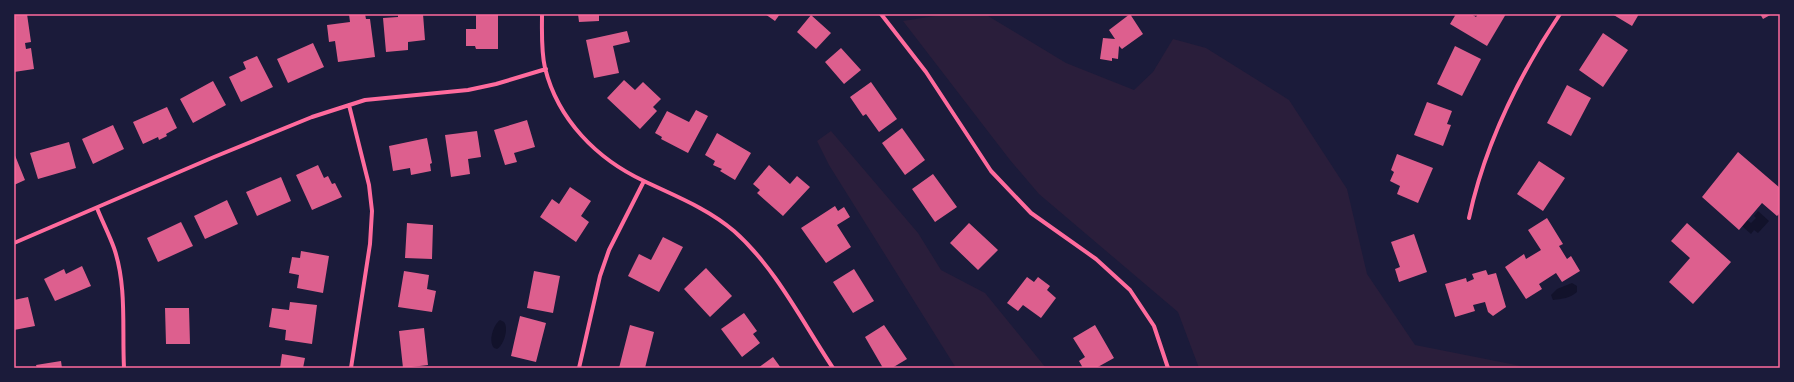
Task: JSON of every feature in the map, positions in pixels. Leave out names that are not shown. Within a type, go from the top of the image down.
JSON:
[{"type":"street","points":[[542,14],[542,48],[546,69],[553,90],[571,123],[589,145],[611,164],[697,206],[717,218],[752,248],[770,271],[833,368]]},
{"type":"street","points":[[881,14],[926,72],[991,171],[1031,213],[1096,259],[1130,290],[1154,326],[1168,368]]},
{"type":"street","points":[[1469,218],[1489,148],[1508,105],[1531,61],[1560,14]]},
{"type":"street","points":[[14,243],[214,157],[312,117],[364,100],[468,90],[496,84],[546,69]]},
{"type":"street","points":[[349,105],[369,185],[372,211],[370,244],[351,368]]},
{"type":"street","points":[[579,368],[600,276],[609,250],[644,181]]},
{"type":"street","points":[[97,208],[114,248],[118,264],[122,292],[124,368]]},
{"type":"shaded area","points":[[947,14],[988,16],[1066,63],[1134,90],[1153,72],[1173,39],[1206,48],[1289,100],[1347,189],[1367,274],[1415,345],[1521,366],[1554,368],[1199,368],[1178,312],[1039,194],[1010,160],[903,21]]},
{"type":"shaded area","points":[[831,131],[918,233],[941,270],[985,293],[1046,368],[956,368],[829,165],[817,141]]},
{"type":"shaded area","points":[[1758,211],[1769,221],[1758,233],[1754,230],[1751,234],[1742,226],[1747,220],[1751,223],[1756,218],[1754,216]]},
{"type":"shaded area","points":[[1572,283],[1577,286],[1577,292],[1563,299],[1553,300],[1551,295],[1557,289]]},
{"type":"shaded area","points":[[500,320],[504,322],[506,332],[502,344],[497,349],[492,345],[491,338],[497,322]]},
{"type":"building","points":[[14,14],[27,14],[31,42],[25,43],[26,49],[31,48],[34,69],[14,72]]},
{"type":"building","points":[[349,14],[365,14],[366,19],[370,19],[375,57],[338,62],[335,41],[329,42],[327,25],[350,22]]},
{"type":"building","points":[[398,14],[423,14],[425,40],[408,42],[408,50],[386,52],[383,18],[398,17]]},
{"type":"building","points":[[476,14],[498,14],[498,49],[476,49],[475,46],[466,46],[466,29],[476,29]]},
{"type":"building","points":[[578,14],[599,14],[599,21],[579,22]]},
{"type":"building","points":[[765,14],[780,14],[775,21]]},
{"type":"building","points":[[1130,14],[1143,34],[1122,49],[1119,46],[1118,59],[1112,58],[1112,61],[1100,59],[1103,38],[1115,39],[1109,30]]},
{"type":"building","points":[[1456,14],[1471,14],[1476,17],[1478,14],[1506,14],[1487,46],[1450,24]]},
{"type":"building","points":[[1612,14],[1639,14],[1632,26]]},
{"type":"building","points":[[1760,14],[1772,14],[1763,19]]},
{"type":"building","points":[[811,15],[831,33],[816,49],[797,32]]},
{"type":"building","points":[[627,31],[630,42],[613,46],[619,73],[594,78],[586,40]]},
{"type":"building","points":[[1603,33],[1628,50],[1603,87],[1579,70]]},
{"type":"building","points":[[313,43],[324,67],[288,83],[277,59]]},
{"type":"building","points":[[1455,46],[1481,59],[1462,96],[1437,84]]},
{"type":"building","points":[[841,48],[861,70],[844,84],[825,62]]},
{"type":"building","points":[[257,56],[273,87],[241,102],[229,77],[246,69],[243,62]]},
{"type":"building","points":[[624,80],[635,90],[643,82],[661,99],[653,107],[657,111],[640,129],[607,98]]},
{"type":"building","points":[[213,81],[226,105],[193,123],[180,99]]},
{"type":"building","points":[[871,82],[897,119],[879,132],[866,114],[863,116],[850,97]]},
{"type":"building","points":[[1567,85],[1591,98],[1571,136],[1547,123]]},
{"type":"building","points":[[1427,102],[1452,111],[1447,124],[1451,125],[1443,146],[1414,135]]},
{"type":"building","points":[[167,107],[177,128],[159,140],[158,137],[143,144],[133,122]]},
{"type":"building","points":[[696,110],[708,116],[688,153],[661,139],[662,137],[655,133],[667,111],[689,122]]},
{"type":"building","points":[[527,120],[535,147],[514,153],[517,162],[505,165],[494,130]]},
{"type":"building","points":[[113,125],[124,149],[93,164],[82,139]]},
{"type":"building","points":[[902,128],[925,160],[905,175],[882,143]]},
{"type":"building","points":[[477,131],[481,157],[468,159],[470,174],[451,177],[445,135]]},
{"type":"building","points":[[717,133],[751,153],[735,180],[720,171],[722,169],[713,165],[715,161],[705,155]]},
{"type":"building","points":[[427,138],[432,163],[430,164],[431,171],[411,175],[410,168],[393,171],[389,146]]},
{"type":"building","points":[[69,142],[76,168],[38,179],[30,153]]},
{"type":"building","points":[[1738,152],[1780,188],[1780,213],[1777,216],[1762,203],[1739,230],[1702,197]]},
{"type":"building","points":[[14,153],[25,180],[14,185]]},
{"type":"building","points":[[1397,154],[1433,168],[1418,203],[1397,194],[1400,186],[1390,181],[1394,172],[1391,170]]},
{"type":"building","points":[[1539,161],[1565,178],[1543,211],[1517,194]]},
{"type":"building","points":[[318,165],[324,178],[328,176],[332,184],[335,183],[342,197],[312,210],[296,175]]},
{"type":"building","points":[[769,165],[790,184],[797,176],[810,187],[783,216],[757,193],[760,190],[753,184]]},
{"type":"building","points":[[933,174],[957,207],[935,222],[912,189]]},
{"type":"building","points":[[281,177],[291,201],[257,216],[246,192]]},
{"type":"building","points":[[570,187],[591,201],[581,216],[589,222],[576,242],[540,217],[552,199],[559,204]]},
{"type":"building","points":[[227,200],[238,224],[205,239],[194,216]]},
{"type":"building","points":[[835,206],[838,211],[844,207],[850,217],[837,225],[851,247],[826,263],[801,228]]},
{"type":"building","points":[[1547,218],[1563,244],[1559,246],[1567,259],[1571,256],[1580,271],[1562,282],[1556,273],[1539,284],[1542,289],[1526,299],[1505,267],[1524,254],[1526,259],[1541,250],[1528,230]]},
{"type":"building","points":[[181,222],[193,246],[158,262],[147,238]]},
{"type":"building","points":[[407,223],[433,225],[432,259],[405,258]]},
{"type":"building","points":[[969,223],[998,250],[978,270],[950,243]]},
{"type":"building","points":[[1687,223],[1731,262],[1693,304],[1669,282],[1690,258],[1671,241]]},
{"type":"building","points":[[1414,234],[1427,272],[1399,282],[1395,269],[1400,267],[1391,242]]},
{"type":"building","points":[[663,237],[683,247],[659,292],[628,276],[639,254],[651,260]]},
{"type":"building","points":[[301,251],[329,256],[323,293],[297,288],[299,275],[289,273],[292,257],[300,258]]},
{"type":"building","points":[[82,266],[91,286],[55,301],[44,279],[64,269],[66,274]]},
{"type":"building","points":[[706,268],[732,296],[710,317],[684,289]]},
{"type":"building","points":[[854,269],[874,301],[853,313],[833,282]]},
{"type":"building","points":[[1486,270],[1488,275],[1496,273],[1506,307],[1493,316],[1488,312],[1485,302],[1473,305],[1475,311],[1455,317],[1445,284],[1466,278],[1467,282],[1474,279],[1472,274]]},
{"type":"building","points":[[404,271],[429,275],[427,289],[436,291],[432,312],[398,307]]},
{"type":"building","points":[[534,271],[560,276],[553,313],[527,308]]},
{"type":"building","points":[[1027,277],[1034,282],[1038,277],[1050,286],[1047,290],[1056,298],[1041,318],[1023,305],[1018,311],[1007,303]]},
{"type":"building","points":[[28,297],[35,326],[14,330],[14,300]]},
{"type":"building","points":[[290,302],[317,305],[312,344],[285,340],[286,330],[269,327],[272,308],[289,310]]},
{"type":"building","points":[[165,308],[189,308],[190,344],[166,344]]},
{"type":"building","points":[[744,313],[757,331],[753,334],[760,343],[742,357],[721,329]]},
{"type":"building","points":[[520,316],[546,323],[536,362],[511,356]]},
{"type":"building","points":[[630,325],[654,332],[645,368],[619,368]]},
{"type":"building","points":[[884,325],[907,359],[892,368],[883,368],[865,337]]},
{"type":"building","points":[[1095,325],[1114,358],[1096,368],[1083,368],[1079,361],[1085,357],[1073,338]]},
{"type":"building","points":[[424,328],[428,365],[403,368],[399,331]]},
{"type":"building","points":[[282,354],[305,358],[303,368],[280,368]]},
{"type":"building","points":[[773,357],[781,368],[758,368]]},
{"type":"building","points":[[61,361],[62,368],[37,368],[36,365]]}]
